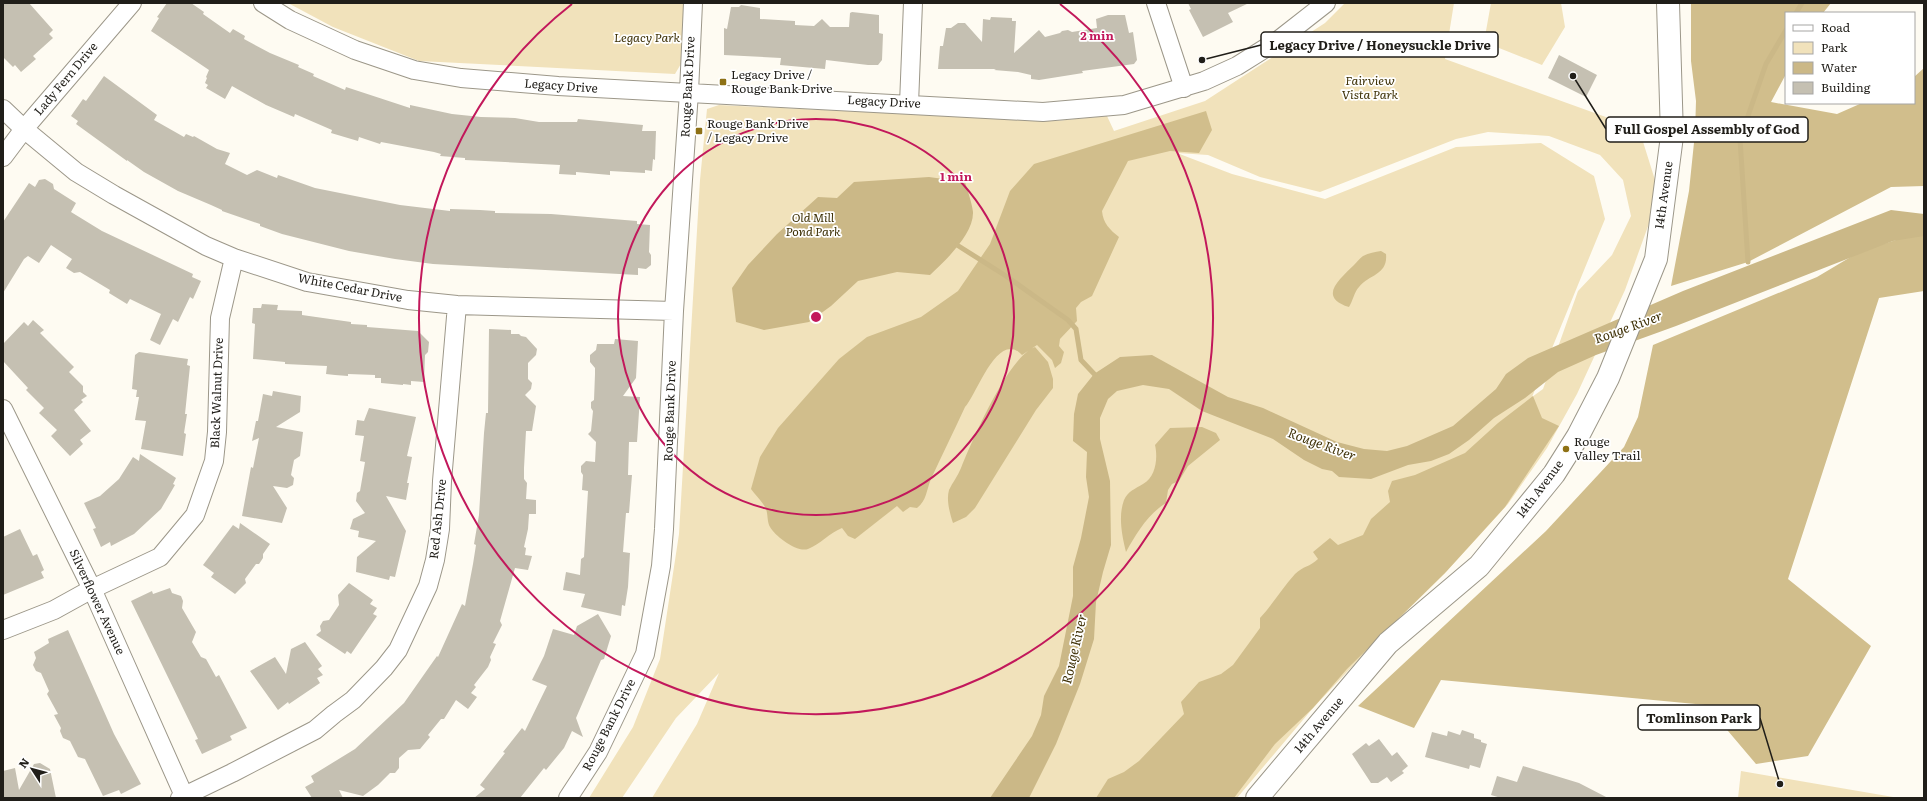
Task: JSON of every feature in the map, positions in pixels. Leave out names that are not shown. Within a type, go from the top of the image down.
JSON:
[{"type":"main road","name":"14th Avenue","points":[[1257,798],[1388,643],[1479,566],[1554,474],[1578,436],[1608,378],[1656,259],[1672,136],[1668,3]]},
{"type":"street","name":"Lady Fern Drive","points":[[3,157],[24,129],[132,3]]},
{"type":"street","name":"Legacy Drive","points":[[263,3],[290,20],[355,50],[414,70],[461,78],[558,86],[1043,112],[1124,105],[1204,81],[1237,66],[1280,39],[1326,3]]},
{"type":"street","name":"Rouge Bank Drive","points":[[568,798],[598,752],[644,654],[656,595],[664,528],[674,311],[689,92],[692,3]]},
{"type":"street","points":[[909,104],[913,3]]},
{"type":"street","points":[[1156,3],[1184,88]]},
{"type":"street","name":"White Cedar Drive","points":[[3,109],[24,129],[76,172],[206,246],[234,258],[307,282],[361,292],[385,294],[408,300],[457,305],[674,311]]},
{"type":"street","name":"Black Walnut Drive","points":[[3,630],[54,610],[92,589],[160,557],[195,515],[214,461],[217,432],[220,318],[234,258]]},
{"type":"street","name":"Red Ash Drive","points":[[183,797],[232,774],[315,730],[353,700],[384,668],[398,650],[428,586],[435,560],[440,529],[442,481],[457,305]]},
{"type":"street","name":"Silverflower Avenue","points":[[3,409],[92,589],[183,797]]},
{"type":"green space","name":"Legacy Park","points":[[288,3],[684,3],[682,62],[675,74],[419,61],[333,27]]},
{"type":"green space","points":[[1345,3],[1454,3],[1445,59],[1639,129],[1655,180],[1651,218],[1625,290],[1577,394],[1547,448],[1508,504],[1445,573],[1380,637],[1313,708],[1237,798],[652,798],[697,724],[719,673],[676,718],[622,798],[589,798],[633,727],[660,659],[679,534],[700,180],[707,109],[719,105],[1055,121],[1107,116],[1114,131],[1205,101],[1325,23]],"holes":[[[1488,132],[1549,136],[1600,155],[1623,180],[1631,216],[1612,255],[1578,291],[1543,389],[1532,397],[1605,219],[1594,176],[1541,143],[1456,147],[1325,199],[1232,174],[1177,153],[1208,155],[1260,177],[1320,192],[1456,139]]]},
{"type":"green space","points":[[1491,3],[1561,3],[1565,27],[1542,65],[1484,42]]},
{"type":"green space","points":[[1741,771],[1899,798],[1738,798]]},
{"type":"shaded area","points":[[1691,3],[1831,3],[1824,12],[1785,12],[1785,76],[1771,102],[1837,114],[1860,104],[1915,104],[1915,76],[1924,68],[1924,186],[1891,187],[1748,262],[1671,286],[1689,191],[1695,133],[1696,101],[1691,61]]},
{"type":"shaded area","points":[[1206,111],[1212,130],[1199,153],[1170,151],[1128,161],[1102,211],[1108,226],[1119,237],[1092,296],[1081,302],[1076,308],[1077,321],[1060,339],[1059,346],[1064,352],[1061,363],[1055,368],[1052,360],[1037,345],[1022,355],[1013,349],[1005,350],[997,357],[989,366],[965,407],[931,479],[925,498],[917,508],[910,507],[903,512],[897,506],[855,539],[848,536],[842,528],[817,544],[803,550],[792,546],[776,535],[769,525],[765,506],[751,489],[760,457],[778,428],[839,359],[867,337],[921,317],[958,291],[990,244],[1010,191],[1034,164]]},
{"type":"shaded area","points":[[1924,235],[1924,291],[1879,298],[1788,579],[1871,646],[1808,756],[1756,764],[1706,705],[1441,680],[1414,728],[1358,706],[1546,531],[1624,447],[1638,417],[1653,345],[1817,277],[1859,252],[1902,238]]},
{"type":"shaded area","points":[[1381,251],[1386,254],[1386,261],[1381,270],[1359,287],[1349,307],[1339,303],[1334,298],[1333,293],[1338,282],[1363,256]]},
{"type":"shaded area","points":[[1035,347],[1048,362],[1053,379],[1053,388],[1036,410],[975,508],[966,517],[953,523],[948,502],[949,490],[960,471],[973,439],[992,401],[1014,366],[1025,354]]},
{"type":"shaded area","points":[[1533,396],[1542,418],[1559,426],[1505,507],[1445,573],[1347,669],[1313,708],[1275,744],[1234,798],[1096,798],[1108,779],[1124,772],[1139,761],[1184,714],[1181,702],[1199,682],[1221,674],[1233,665],[1260,628],[1260,618],[1286,584],[1298,571],[1312,564],[1318,559],[1313,552],[1330,538],[1338,545],[1363,535],[1371,519],[1390,502],[1388,491],[1392,481],[1415,475],[1465,453],[1498,423]]},
{"type":"shaded area","points":[[1202,427],[1216,433],[1220,440],[1188,466],[1179,481],[1172,484],[1168,490],[1166,503],[1148,519],[1138,531],[1126,552],[1121,526],[1122,506],[1124,500],[1132,490],[1143,484],[1151,477],[1156,461],[1155,445],[1170,428]]},
{"type":"water","points":[[929,177],[965,182],[973,212],[969,229],[964,238],[930,275],[897,272],[858,281],[831,306],[809,322],[764,330],[736,322],[732,288],[748,265],[777,234],[818,197],[837,198],[854,182]]},
{"type":"water","name":"Rouge River","points":[[1891,210],[1924,214],[1924,236],[1893,241],[1676,326],[1596,355],[1558,372],[1525,398],[1494,418],[1469,440],[1449,454],[1431,461],[1408,465],[1371,479],[1339,477],[1332,471],[1322,469],[1304,460],[1273,439],[1202,411],[1169,389],[1143,385],[1117,391],[1108,399],[1100,418],[1100,439],[1110,481],[1111,545],[1096,602],[1094,639],[1080,684],[1056,744],[1029,798],[990,798],[1032,736],[1041,715],[1044,696],[1059,666],[1073,596],[1073,567],[1081,538],[1089,497],[1086,477],[1087,452],[1073,441],[1074,414],[1078,394],[1094,374],[1120,357],[1152,355],[1228,397],[1263,408],[1337,442],[1364,449],[1387,451],[1407,446],[1453,426],[1496,389],[1506,374],[1528,358],[1683,291]]},
{"type":"building","points":[[3,3],[29,3],[53,30],[49,34],[53,38],[33,56],[36,59],[21,72],[15,65],[13,67],[3,57]]},
{"type":"building","points":[[167,3],[191,3],[204,12],[203,14],[230,33],[233,29],[245,36],[244,39],[270,53],[299,65],[298,67],[314,74],[313,76],[345,90],[346,87],[410,108],[410,105],[452,114],[515,118],[539,122],[577,122],[578,119],[643,125],[642,131],[656,131],[655,160],[653,159],[652,171],[645,170],[645,173],[610,171],[610,175],[576,172],[576,175],[559,174],[560,165],[465,160],[465,158],[440,156],[441,154],[434,152],[381,142],[380,144],[359,137],[358,141],[331,133],[332,130],[295,114],[294,117],[266,105],[232,86],[225,99],[206,88],[208,85],[205,83],[206,77],[209,70],[151,31],[159,18],[157,17]]},
{"type":"building","points":[[1188,3],[1249,3],[1228,13],[1233,22],[1203,37],[1189,10],[1191,9]]},
{"type":"building","points":[[741,5],[760,8],[760,19],[795,21],[795,25],[814,26],[822,19],[830,27],[849,27],[850,13],[852,12],[879,15],[879,33],[883,34],[882,60],[878,65],[868,65],[826,60],[825,69],[780,65],[781,58],[724,55],[724,28],[727,29],[731,7],[739,7]]},
{"type":"building","points":[[1108,15],[1125,15],[1129,33],[1133,32],[1137,60],[1134,64],[1082,71],[1083,73],[1039,80],[1031,79],[1031,75],[1018,72],[994,70],[996,69],[938,69],[940,46],[943,46],[946,28],[951,28],[958,23],[965,23],[982,42],[983,19],[990,20],[991,17],[1012,18],[1012,21],[1016,21],[1014,53],[1039,30],[1045,37],[1060,33],[1062,31],[1068,30],[1072,32],[1097,28],[1096,19]]},
{"type":"building","points":[[1559,55],[1597,75],[1586,97],[1548,78]]},
{"type":"building","points":[[104,76],[157,115],[154,120],[184,137],[186,134],[193,137],[194,136],[217,149],[230,153],[225,164],[247,175],[257,170],[277,178],[278,175],[315,188],[400,205],[450,211],[450,209],[480,210],[495,211],[495,213],[551,214],[637,221],[637,224],[650,225],[649,252],[651,255],[651,265],[646,269],[638,268],[638,275],[433,264],[349,251],[282,234],[260,226],[260,224],[222,211],[178,191],[127,161],[76,124],[78,121],[71,116],[83,99],[86,101]]},
{"type":"building","points":[[45,179],[53,184],[54,189],[76,203],[71,212],[102,231],[193,274],[192,277],[201,281],[193,299],[190,297],[178,322],[173,319],[160,345],[150,340],[161,314],[130,299],[127,304],[109,293],[110,290],[80,272],[74,273],[66,268],[72,259],[51,245],[39,263],[28,256],[24,259],[3,293],[3,222],[29,183],[35,187],[39,180]]},
{"type":"building","points":[[262,304],[278,305],[277,310],[302,311],[302,315],[351,322],[351,324],[367,325],[367,327],[418,331],[429,342],[428,352],[425,355],[424,382],[411,381],[411,385],[381,383],[381,378],[375,378],[375,375],[348,374],[348,376],[326,374],[327,366],[285,364],[285,362],[253,359],[255,324],[252,323],[253,308],[261,308]]},
{"type":"building","points":[[33,320],[44,330],[40,333],[74,367],[69,372],[83,386],[83,392],[87,396],[81,400],[83,402],[74,410],[91,431],[80,440],[83,444],[70,456],[51,436],[57,430],[39,413],[44,408],[26,390],[28,388],[3,361],[3,344],[24,322],[28,326]]},
{"type":"building","points":[[489,329],[511,330],[511,334],[519,334],[526,337],[537,349],[536,355],[528,363],[528,379],[532,383],[531,389],[525,395],[536,406],[532,431],[526,431],[524,468],[524,479],[527,483],[526,499],[536,500],[536,514],[529,514],[528,529],[524,547],[526,548],[525,555],[532,556],[528,570],[515,568],[500,621],[502,625],[493,643],[496,644],[490,657],[491,660],[488,667],[474,685],[476,687],[471,693],[477,697],[468,709],[456,700],[444,719],[441,719],[428,735],[430,737],[420,749],[408,750],[399,758],[399,768],[395,773],[390,773],[378,785],[363,796],[339,790],[343,798],[312,798],[305,787],[314,782],[311,776],[355,749],[404,703],[437,656],[438,657],[462,604],[465,606],[476,545],[474,544],[479,515],[484,433],[486,413],[488,413]]},
{"type":"building","points":[[615,339],[638,341],[636,378],[623,396],[640,397],[637,442],[629,442],[628,475],[632,475],[629,513],[626,513],[623,552],[630,553],[628,587],[625,606],[622,605],[621,616],[581,607],[585,594],[563,590],[566,572],[580,575],[581,559],[584,557],[588,491],[582,490],[583,475],[581,472],[581,466],[586,461],[595,462],[596,442],[588,434],[591,431],[593,411],[591,408],[591,402],[594,400],[595,374],[595,368],[590,362],[590,355],[596,350],[597,344],[614,344]]},
{"type":"building","points":[[139,352],[188,359],[187,365],[190,366],[185,414],[187,414],[184,433],[186,434],[183,456],[141,449],[146,421],[135,420],[139,397],[136,397],[137,390],[132,389],[135,355]]},
{"type":"building","points":[[273,391],[301,396],[300,412],[276,427],[303,432],[300,456],[294,460],[291,475],[294,478],[293,485],[287,488],[273,486],[287,508],[282,523],[242,516],[251,467],[253,468],[259,438],[252,441],[256,421],[258,421],[263,394],[272,396]]},
{"type":"building","points":[[369,408],[416,417],[407,456],[412,457],[407,483],[409,483],[406,500],[386,496],[406,531],[395,577],[390,576],[389,580],[356,572],[357,557],[376,541],[358,537],[359,531],[350,529],[353,519],[365,513],[356,501],[357,493],[360,491],[365,462],[360,461],[364,436],[355,435],[357,420],[364,421]]},
{"type":"building","points":[[140,454],[176,478],[173,484],[175,485],[161,509],[134,534],[111,546],[110,542],[101,547],[93,529],[96,528],[84,503],[100,496],[119,479],[133,457],[139,461]]},
{"type":"building","points":[[240,523],[270,544],[263,554],[263,558],[259,564],[256,564],[245,579],[246,583],[235,594],[211,577],[214,573],[203,565],[233,525],[239,529]]},
{"type":"building","points":[[20,529],[33,556],[37,554],[44,570],[41,572],[44,578],[3,595],[3,537]]},
{"type":"building","points":[[349,583],[373,600],[370,604],[377,608],[373,614],[377,616],[351,654],[347,651],[345,654],[316,635],[321,631],[320,626],[323,621],[329,620],[339,605],[338,595]]},
{"type":"building","points":[[170,588],[172,593],[181,596],[183,601],[182,608],[196,632],[192,642],[201,657],[206,659],[216,677],[219,675],[247,728],[230,736],[232,740],[202,754],[195,740],[198,739],[131,601],[152,591],[153,594]]},
{"type":"building","points":[[598,614],[611,636],[604,659],[601,660],[576,718],[583,737],[572,731],[564,748],[546,770],[544,768],[520,798],[474,798],[485,789],[480,785],[505,753],[503,752],[522,728],[525,731],[547,686],[532,680],[544,656],[553,629],[574,635],[577,626]]},
{"type":"building","points":[[68,630],[114,734],[141,784],[121,794],[119,790],[103,796],[85,759],[78,757],[70,741],[63,738],[60,731],[61,728],[54,715],[58,714],[47,694],[49,691],[41,673],[36,671],[33,665],[36,658],[34,652],[49,643],[48,639]]},
{"type":"building","points":[[305,642],[322,666],[318,669],[323,675],[317,678],[320,683],[289,704],[288,702],[278,710],[250,671],[275,657],[286,674],[291,649]]},
{"type":"building","points":[[1462,730],[1474,734],[1474,738],[1487,744],[1480,768],[1470,765],[1469,769],[1425,757],[1432,732],[1447,736],[1448,731],[1460,735]]},
{"type":"building","points":[[1379,739],[1392,756],[1397,752],[1408,766],[1402,771],[1404,773],[1391,782],[1387,777],[1378,783],[1371,783],[1352,754],[1366,743],[1369,746]]},
{"type":"building","points":[[40,763],[50,769],[56,798],[3,798],[3,771],[15,768],[19,790],[34,764]]},
{"type":"building","points":[[1523,766],[1579,783],[1608,798],[1501,798],[1491,795],[1497,776],[1517,782]]},
{"type":"waterway","points":[[1797,12],[1802,3]]},
{"type":"waterway","points":[[1748,262],[1740,139],[1766,64],[1785,32]]},
{"type":"waterway","points":[[957,245],[1006,276],[1068,320],[1076,329],[1081,360],[1098,378]]},
{"type":"place","name":"Legacy Drive / Honeysuckle Drive","points":[[1202,60]]},
{"type":"place","name":"Full Gospel Assembly of God","points":[[1573,76]]},
{"type":"place","name":"Legacy Drive / Rouge Bank Drive","points":[[723,82]]},
{"type":"place","name":"Rouge Bank Drive / Legacy Drive","points":[[699,131]]},
{"type":"place","name":"Rouge Valley Trail","points":[[1566,449]]},
{"type":"place","name":"Tomlinson Park","points":[[1780,784]]},
{"type":"park label","name":"Fairview Vista Park","points":[[1370,88]]},
{"type":"park label","name":"Old Mill Pond Park","points":[[813,225]]}]
